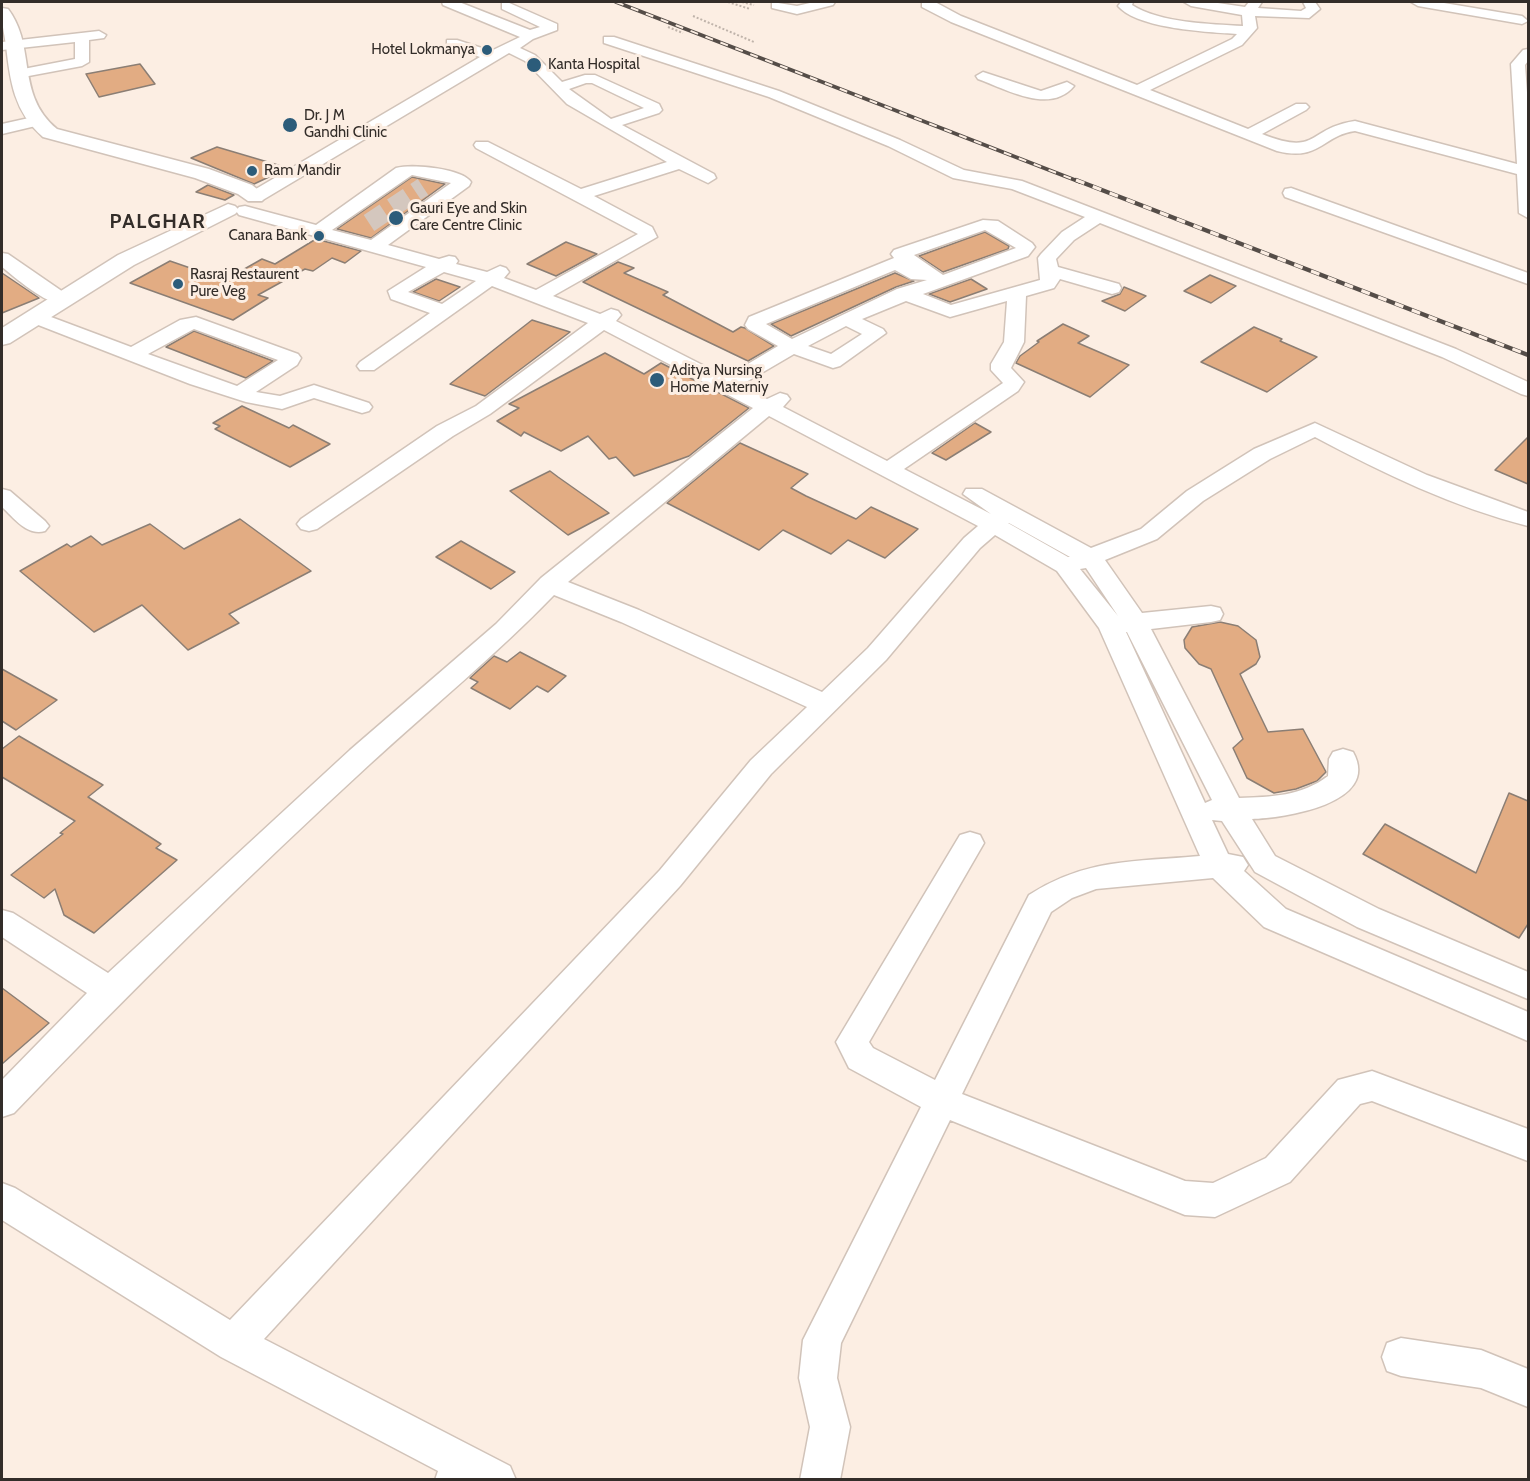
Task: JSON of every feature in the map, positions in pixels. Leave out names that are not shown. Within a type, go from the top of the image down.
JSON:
[{"type":"main road","points":[[2,13],[6,18],[8,46],[31,113],[52,134],[211,175],[250,190],[247,206],[126,260],[2,338]]},
{"type":"street","points":[[448,2],[527,36]]},
{"type":"street","points":[[247,206],[492,56],[526,39],[527,36],[552,27],[520,7],[497,2]]},
{"type":"street","points":[[777,5],[797,10],[828,2]]},
{"type":"street","points":[[929,2],[927,4],[956,19],[1220,120],[1249,124],[1301,107]]},
{"type":"street","points":[[1127,2],[1125,6],[1137,14],[1206,28],[1248,30]]},
{"type":"street","points":[[1191,2],[1252,7],[1304,15],[1313,9],[1309,2]]},
{"type":"street","points":[[1418,2],[1522,20]]},
{"type":"street","points":[[1523,2],[1522,20],[1527,35]]},
{"type":"street","points":[[1140,90],[1236,42],[1250,28],[1252,7]]},
{"type":"street","points":[[1136,15],[1236,42]]},
{"type":"street","points":[[8,46],[99,35]]},
{"type":"street","points":[[18,74],[84,60],[82,37]]},
{"type":"street","points":[[609,40],[774,94],[874,134],[959,174],[1016,185],[1098,216],[1449,353],[1528,390]]},
{"type":"street","points":[[452,43],[492,56]]},
{"type":"street","points":[[509,48],[530,58],[572,100],[610,124],[708,178]]},
{"type":"street","points":[[1528,53],[1518,64],[1528,213]]},
{"type":"street","points":[[58,57],[83,54]]},
{"type":"street","points":[[1046,69],[1065,61]]},
{"type":"street","points":[[983,76],[1046,96],[1067,86]]},
{"type":"street","points":[[986,94],[1028,77]]},
{"type":"street","points":[[561,87],[585,79],[595,79],[654,107],[654,110],[610,124]]},
{"type":"street","points":[[2,128],[38,120]]},
{"type":"street","points":[[1249,124],[1283,148],[1299,151],[1312,148],[1344,126],[1355,126],[1525,171]]},
{"type":"street","points":[[482,145],[646,231],[648,237],[545,293]]},
{"type":"street","points":[[580,195],[681,163]]},
{"type":"street","points":[[325,227],[402,172],[412,170],[458,178],[463,183],[381,242]]},
{"type":"street","points":[[1291,193],[1471,265],[1528,279]]},
{"type":"street","points":[[247,206],[325,227],[356,232],[381,242],[496,275],[607,318],[775,403],[907,459],[1000,518],[1065,566],[1123,624],[1193,810],[1219,866],[1275,918],[1528,1027]]},
{"type":"street","points":[[904,293],[950,311],[1047,284],[1051,281],[1047,258],[1068,236],[1098,216]]},
{"type":"street","points":[[732,382],[791,346],[846,319],[904,293],[935,283],[1022,252],[1026,246],[992,225],[983,225],[900,254],[935,283]]},
{"type":"street","points":[[2,258],[27,279],[62,300]]},
{"type":"street","points":[[443,311],[398,295],[397,291],[449,261]]},
{"type":"street","points":[[846,319],[876,333],[833,362],[791,346],[755,324],[756,321],[896,262],[935,283]]},
{"type":"street","points":[[1049,270],[1112,288]]},
{"type":"street","points":[[367,366],[496,275]]},
{"type":"street","points":[[886,470],[907,459],[1011,387],[1014,382],[1001,370],[1001,364],[1014,342],[1017,293]]},
{"type":"street","points":[[35,317],[139,351],[273,403],[282,403],[314,391],[362,407]]},
{"type":"street","points":[[309,524],[444,431],[483,410],[607,318]]},
{"type":"street","points":[[139,351],[187,324],[196,323],[291,358],[290,361],[244,390]]},
{"type":"street","points":[[775,403],[886,470],[1092,559],[1123,624],[1264,864]]},
{"type":"street","points":[[2,1102],[110,991],[360,757],[505,630],[550,584],[775,403]]},
{"type":"street","points":[[1065,566],[1092,559],[1149,534],[1195,496],[1262,454],[1315,429],[1412,476],[1528,519]]},
{"type":"street","points":[[2,496],[37,526]]},
{"type":"street","points":[[234,1344],[670,878],[761,766],[877,654],[972,543],[1000,518]]},
{"type":"street","points":[[550,584],[630,616],[825,704]]},
{"type":"street","points":[[1123,624],[1211,614]]},
{"type":"street","points":[[1193,810],[1303,803],[1318,797],[1342,780],[1343,759]]},
{"type":"street","points":[[970,843],[852,1042],[861,1058],[942,1101],[1185,1198],[1215,1200],[1278,1170],[1350,1091],[1372,1086],[1528,1145]]},
{"type":"street","points":[[820,1479],[830,1427],[818,1378],[822,1340],[1040,904],[1061,890],[1094,877],[1264,864],[1368,918],[1528,986]]},
{"type":"street","points":[[2,922],[110,991]]},
{"type":"street","points":[[2,1200],[234,1344],[472,1474]]},
{"type":"street","points":[[1401,1357],[1481,1369],[1528,1388]]},
{"type":"path","points":[[728,2],[750,9]]},
{"type":"path","points":[[742,2],[754,5]]},
{"type":"path","points":[[693,16],[754,42]]},
{"type":"path","points":[[668,27],[683,33]]},
{"type":"building","points":[[140,64],[155,84],[99,97],[86,74]]},
{"type":"building","points":[[217,147],[288,168],[254,184],[191,158]]},
{"type":"building","points":[[412,177],[445,184],[371,238],[337,229]]},
{"type":"building","points":[[208,185],[234,195],[225,200],[196,192]]},
{"type":"building","points":[[985,232],[1009,246],[1008,249],[943,272],[919,256]]},
{"type":"building","points":[[316,239],[361,251],[345,263],[332,258],[313,271],[305,269],[258,295],[268,298],[233,320],[130,283],[170,261],[225,280],[262,259],[275,264]]},
{"type":"building","points":[[566,242],[597,254],[556,276],[527,264]]},
{"type":"building","points":[[618,262],[634,268],[624,273],[668,292],[663,295],[733,332],[741,327],[745,328],[774,346],[748,361],[583,282]]},
{"type":"building","points":[[2,273],[39,298],[2,313]]},
{"type":"building","points":[[895,273],[914,281],[896,287],[791,336],[771,324]]},
{"type":"building","points":[[1210,275],[1236,286],[1211,303],[1184,291]]},
{"type":"building","points":[[436,279],[460,287],[439,301],[413,292]]},
{"type":"building","points":[[971,279],[987,289],[950,302],[929,294]]},
{"type":"building","points":[[1124,287],[1146,296],[1125,311],[1102,301],[1120,294]]},
{"type":"building","points":[[532,320],[570,332],[485,396],[450,384]]},
{"type":"building","points":[[1063,324],[1089,336],[1078,343],[1129,365],[1090,397],[1016,363],[1020,356],[1039,342],[1037,341]]},
{"type":"building","points":[[1254,327],[1317,357],[1267,392],[1201,362]]},
{"type":"building","points":[[194,331],[273,361],[246,378],[166,347]]},
{"type":"building","points":[[605,353],[644,374],[661,363],[749,408],[689,456],[634,476],[616,457],[609,459],[588,436],[561,451],[524,432],[521,436],[497,421],[519,408],[509,404]]},
{"type":"building","points":[[242,406],[289,428],[293,425],[330,444],[290,467],[215,429],[220,426],[213,423]]},
{"type":"building","points":[[975,423],[991,432],[946,460],[932,453]]},
{"type":"building","points":[[1528,437],[1528,484],[1495,470]]},
{"type":"building","points":[[740,443],[808,474],[791,488],[806,496],[856,519],[871,507],[918,529],[885,558],[848,540],[831,554],[783,530],[759,550],[667,503]]},
{"type":"building","points":[[550,471],[609,513],[568,535],[510,491]]},
{"type":"building","points":[[240,519],[311,571],[229,614],[239,623],[188,650],[142,605],[94,632],[20,571],[67,544],[71,547],[91,536],[102,545],[150,524],[184,549]]},
{"type":"building","points":[[461,541],[515,572],[491,589],[436,557]]},
{"type":"building","points":[[1220,622],[1238,626],[1256,640],[1260,657],[1256,664],[1240,674],[1268,732],[1303,729],[1326,772],[1317,781],[1296,789],[1274,793],[1247,778],[1233,748],[1243,739],[1211,669],[1199,664],[1185,648],[1184,640],[1192,627]]},
{"type":"building","points":[[520,652],[566,676],[548,692],[537,686],[510,709],[471,688],[478,682],[470,678],[494,656],[507,662]]},
{"type":"building","points":[[2,669],[57,700],[16,730],[2,721]]},
{"type":"building","points":[[19,736],[103,785],[88,797],[161,844],[156,848],[177,860],[94,933],[64,915],[55,889],[44,898],[11,875],[63,834],[60,833],[75,821],[2,777],[2,749]]},
{"type":"building","points":[[1509,793],[1528,801],[1528,924],[1519,938],[1363,854],[1385,824],[1476,873]]},
{"type":"building","points":[[2,988],[49,1023],[2,1064]]},
{"type":"tunnel","points":[[369,223],[423,187]]},
{"type":"railway","points":[[616,2],[1080,182]]},
{"type":"railway","points":[[1076,180],[1528,355]]},
{"type":"place","name":"Hotel Lokmanya","points":[[487,50]]},
{"type":"place","name":"Kanta Hospital","points":[[534,65]]},
{"type":"place","name":"Dr. J M Gandhi Clinic","points":[[290,125]]},
{"type":"place","name":"Ram Mandir","points":[[252,171]]},
{"type":"place","name":"Gauri Eye and Skin Care Centre Clinic","points":[[396,218]]},
{"type":"place","name":"Canara Bank","points":[[319,236]]},
{"type":"place","name":"Rasraj Restaurent Pure Veg","points":[[178,284]]},
{"type":"place","name":"Aditya Nursing Home Materniy","points":[[657,380]]},
{"type":"district","name":"PALGHAR","points":[[158,222]]}]
